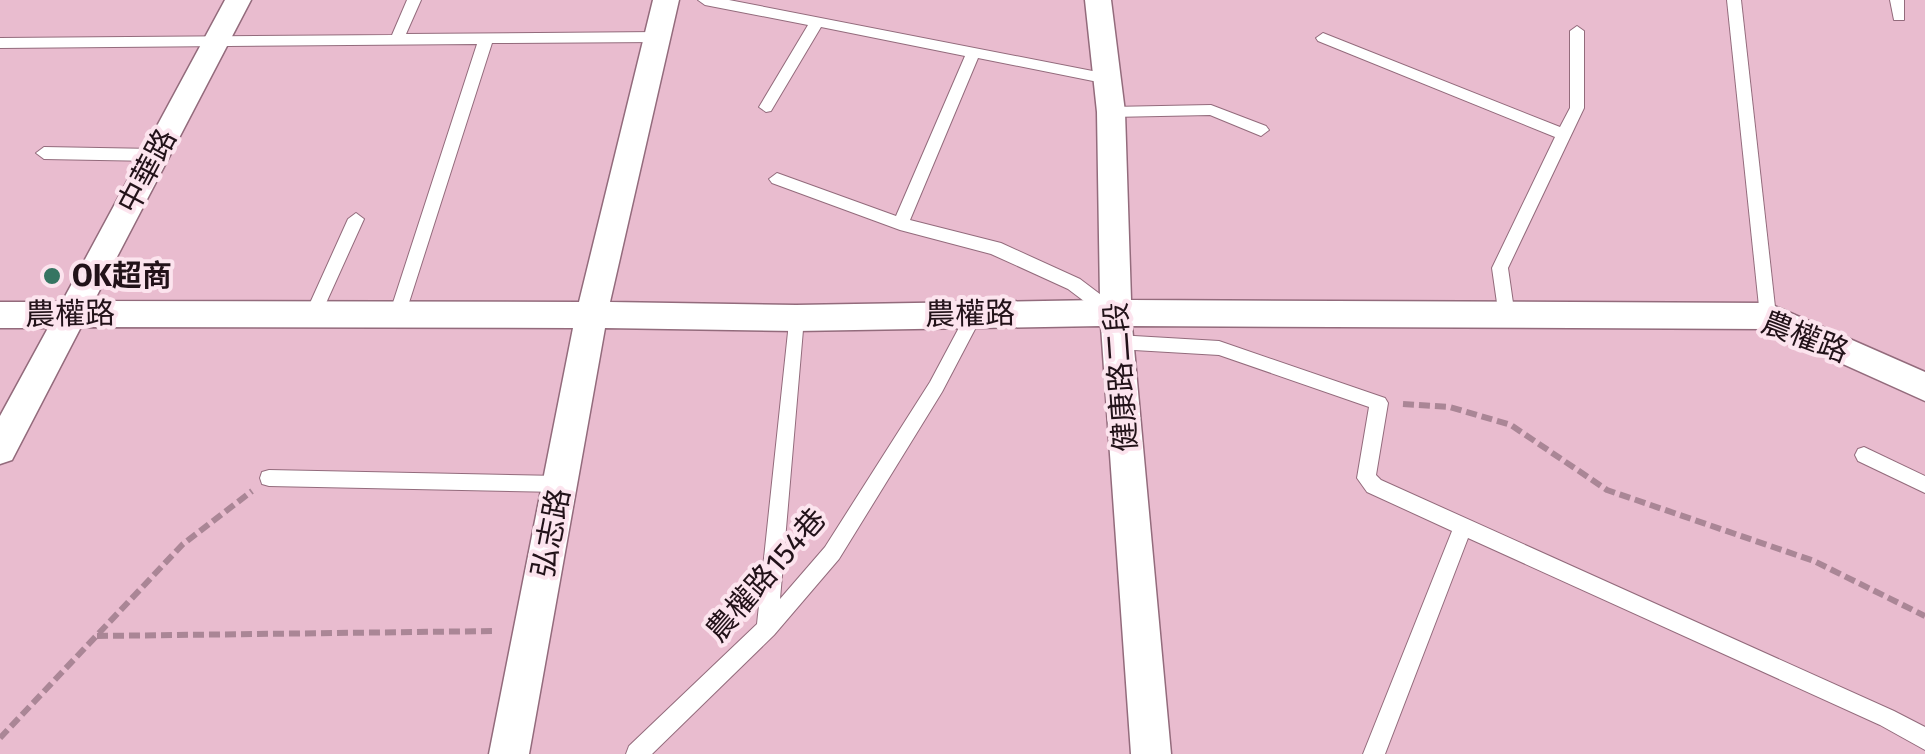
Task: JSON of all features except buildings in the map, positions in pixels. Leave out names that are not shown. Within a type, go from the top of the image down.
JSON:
[{"type":"street","name":"中華路","points":[[0,449],[238,0]]},
{"type":"street","name":"弘志路","points":[[509,754],[592,313],[666,0]]},
{"type":"street","name":"健康路二段","points":[[1098,0],[1111,112],[1116,328],[1151,754]]},
{"type":"street","name":"農權路","points":[[0,315],[398,312],[796,318],[976,312],[1116,328],[1507,317],[1768,316],[1925,387]]},
{"type":"lane","points":[[397,40],[414,0]]},
{"type":"lane","points":[[705,0],[1108,78]]},
{"type":"lane","points":[[1734,0],[1768,316]]},
{"type":"lane","points":[[1897,0],[1899,18]]},
{"type":"lane","points":[[766,107],[816,22]]},
{"type":"lane","points":[[1507,317],[1500,268],[1577,108],[1576,31]]},
{"type":"lane","points":[[0,42],[659,36]]},
{"type":"lane","points":[[1323,38],[1565,135]]},
{"type":"lane","points":[[398,312],[486,39]]},
{"type":"lane","points":[[900,224],[974,54]]},
{"type":"lane","points":[[1111,112],[1211,110],[1261,130]]},
{"type":"lane","points":[[44,154],[155,155]]},
{"type":"lane","points":[[777,179],[900,224],[995,248],[1074,284],[1116,328],[1218,348],[1379,403],[1366,478],[1374,486],[1887,718],[1925,740]]},
{"type":"lane","points":[[314,312],[356,219]]},
{"type":"lane","name":"農權路154巷","points":[[637,754],[766,628],[832,552],[936,387],[976,312]]},
{"type":"lane","points":[[766,628],[796,318]]},
{"type":"lane","points":[[1864,455],[1925,486]]},
{"type":"lane","points":[[269,478],[560,484]]},
{"type":"lane","points":[[1374,754],[1464,527]]},
{"type":"path","points":[[1379,403],[1450,407],[1511,425],[1608,490],[1814,561],[1925,616]]},
{"type":"path","points":[[0,738],[183,544],[269,478]]},
{"type":"path","points":[[97,636],[532,631]]},
{"type":"place","name":"OK超商","points":[[52,276]]}]
